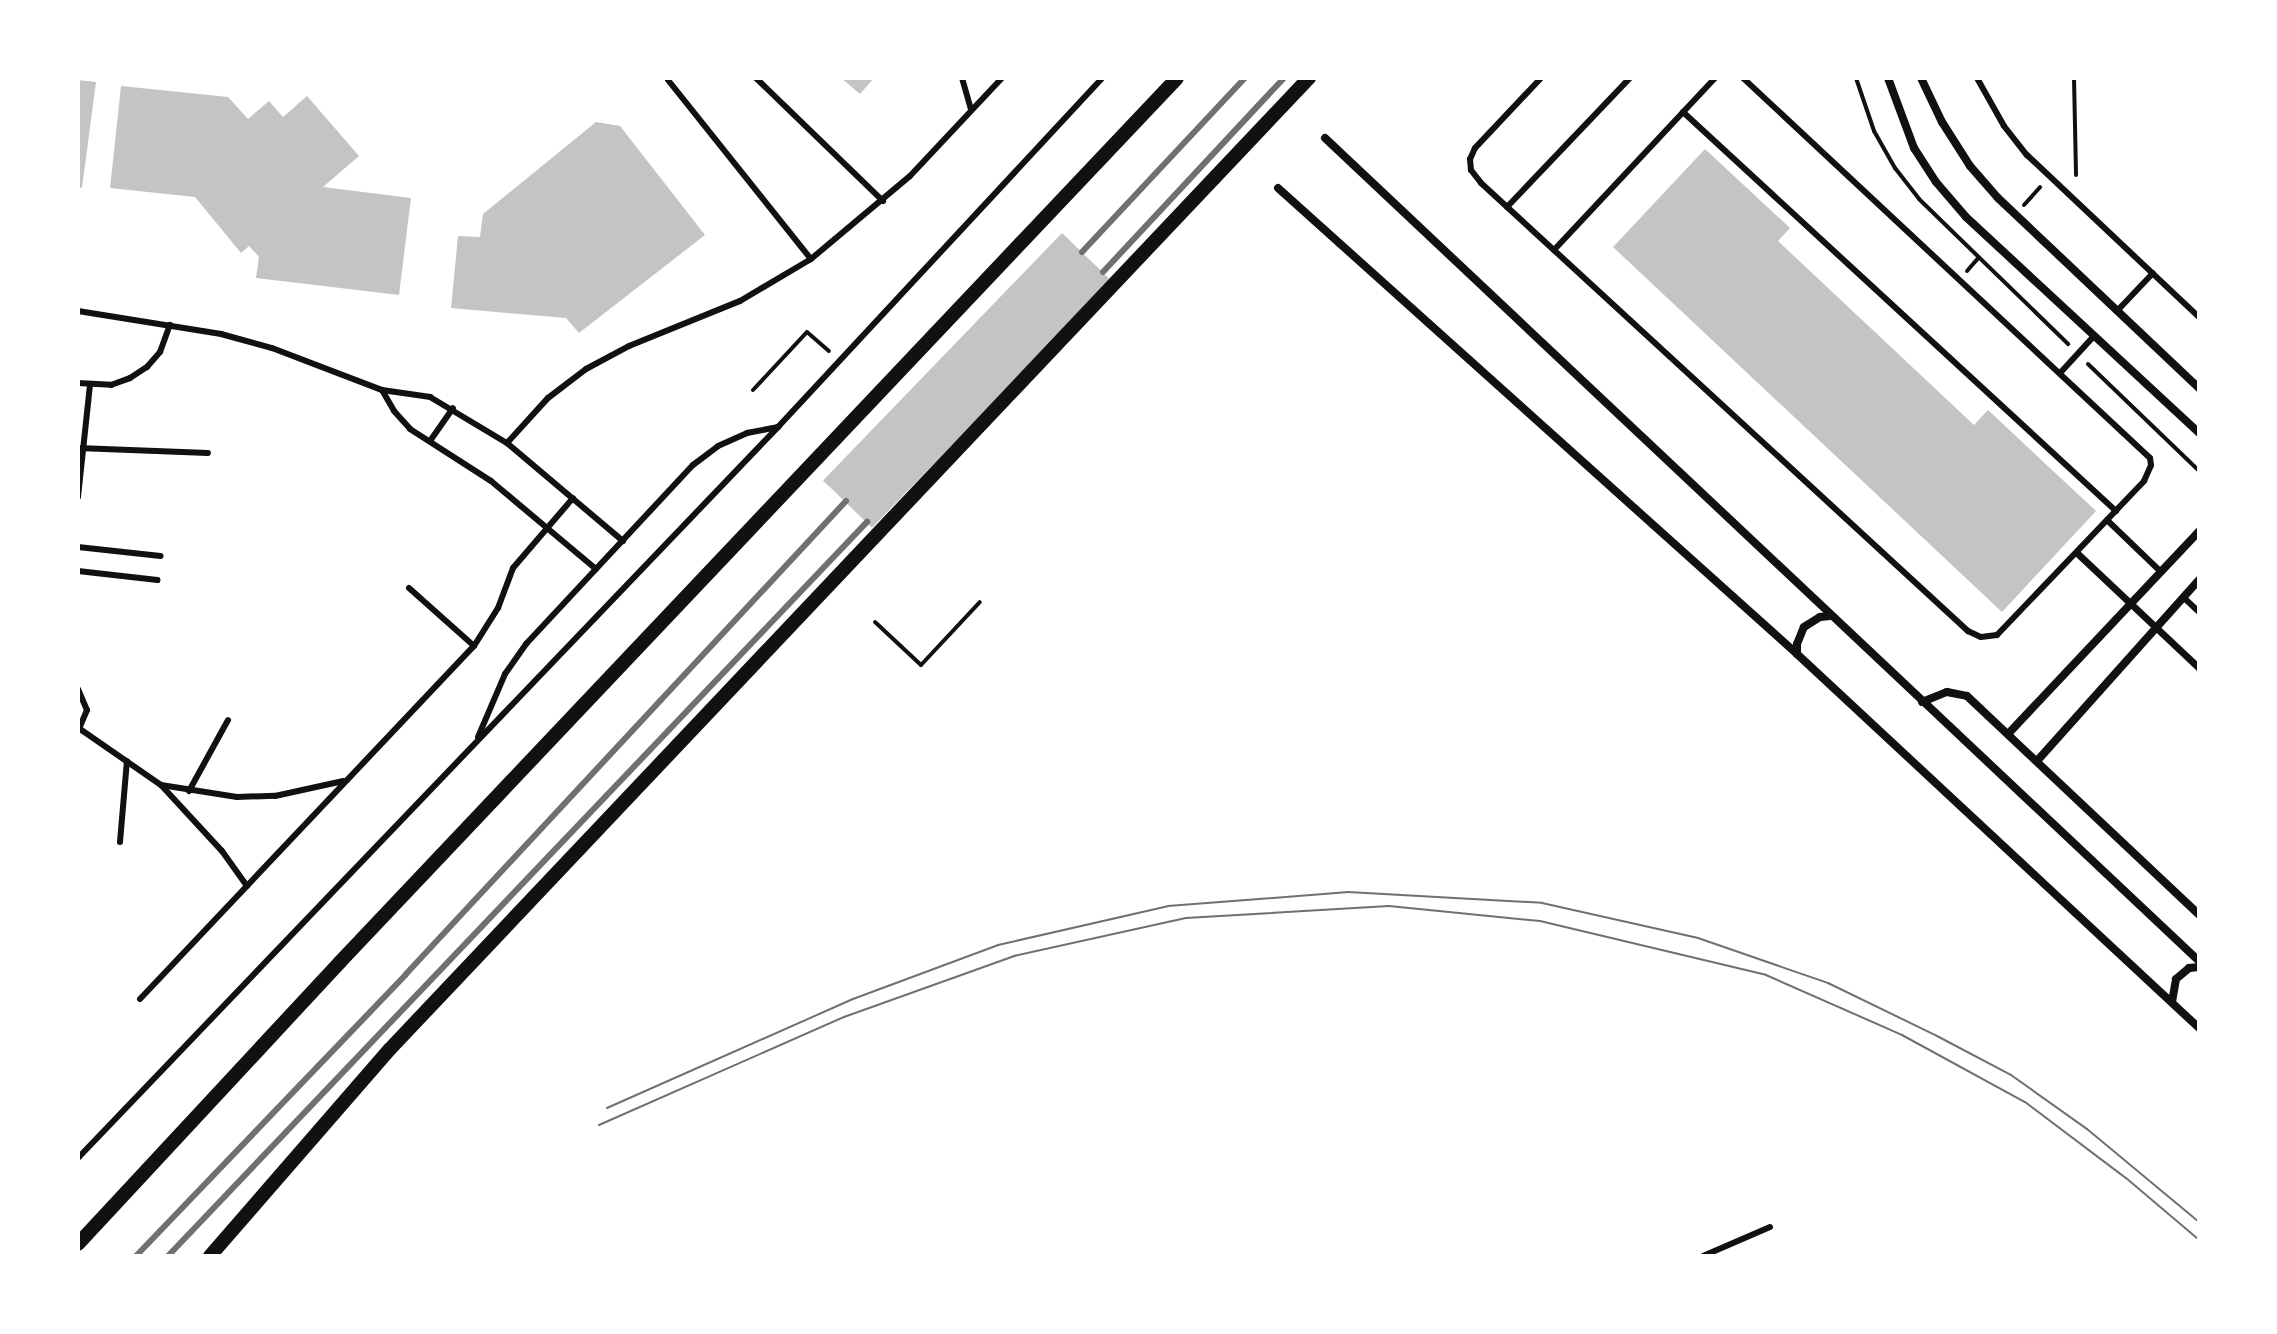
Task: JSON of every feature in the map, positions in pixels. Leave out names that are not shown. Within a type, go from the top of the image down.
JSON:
[{"type":"street","points":[[78,1244],[340,962],[1177,78]]},
{"type":"street","points":[[210,1256],[401,1038],[1309,78]]},
{"type":"street","points":[[1888,78],[1908,135],[1936,182],[1966,217],[2199,433]]},
{"type":"street","points":[[1921,78],[1942,122],[1970,166],[2015,216],[2199,388]]},
{"type":"street","points":[[1325,138],[2199,964],[2176,979],[2173,1003]]},
{"type":"street","points":[[1278,188],[1797,654],[2199,1028]]},
{"type":"street","points":[[2008,734],[2199,531]]},
{"type":"street","points":[[2077,553],[2199,668]]},
{"type":"street","points":[[2037,761],[2199,580]]},
{"type":"street","points":[[1797,654],[1797,644],[1804,627],[1820,617],[1830,616]]},
{"type":"street","points":[[1922,702],[1947,692],[1962,693],[2199,915]]},
{"type":"lane","points":[[756,78],[883,201]]},
{"type":"lane","points":[[962,78],[971,110]]},
{"type":"lane","points":[[507,443],[548,398],[586,369],[629,346],[740,301],[811,259],[883,201],[1002,78]]},
{"type":"lane","points":[[78,1158],[778,427],[1102,78]]},
{"type":"lane","points":[[1541,78],[1475,148],[1470,159],[1471,170],[1481,183],[1974,634],[1990,637],[2006,629],[2116,511],[2149,473],[2150,458],[1743,78]]},
{"type":"lane","points":[[1507,207],[1630,78]]},
{"type":"lane","points":[[1554,250],[1715,78]]},
{"type":"lane","points":[[1977,78],[2004,126],[2027,155],[2199,317]]},
{"type":"lane","points":[[668,80],[811,259]]},
{"type":"lane","points":[[1683,112],[2116,511]]},
{"type":"lane","points":[[2117,311],[2153,273]]},
{"type":"lane","points":[[78,311],[170,325],[272,348],[382,390],[430,397],[507,443],[623,541]]},
{"type":"lane","points":[[78,383],[111,385],[147,367],[160,352],[170,325]]},
{"type":"lane","points":[[2061,372],[2094,336]]},
{"type":"lane","points":[[78,497],[90,385]]},
{"type":"lane","points":[[382,390],[402,420],[491,481],[596,569]]},
{"type":"lane","points":[[430,441],[453,408]]},
{"type":"lane","points":[[477,740],[505,674],[526,644],[693,465],[718,446],[747,433],[778,427]]},
{"type":"lane","points":[[81,448],[208,453]]},
{"type":"lane","points":[[140,999],[474,646],[494,616],[513,568],[573,498]]},
{"type":"lane","points":[[2107,520],[2161,572]]},
{"type":"lane","points":[[78,547],[161,556]]},
{"type":"lane","points":[[78,571],[157,580]]},
{"type":"lane","points":[[409,588],[474,646]]},
{"type":"lane","points":[[2183,597],[2199,612]]},
{"type":"lane","points":[[78,689],[87,710],[79,730],[161,785],[222,851],[247,886]]},
{"type":"lane","points":[[189,791],[228,720]]},
{"type":"lane","points":[[120,842],[127,761]]},
{"type":"lane","points":[[161,785],[237,797],[275,796],[347,780]]},
{"type":"lane","points":[[1703,1256],[1770,1227]]},
{"type":"path","points":[[2074,78],[2076,175]]},
{"type":"path","points":[[753,390],[807,332],[839,361]]},
{"type":"path","points":[[875,622],[921,665],[980,602]]},
{"type":"building","points":[[841,78],[874,78],[860,94]]},
{"type":"building","points":[[78,80],[96,82],[82,188],[78,187]]},
{"type":"building","points":[[121,86],[228,97],[248,119],[269,101],[283,117],[307,96],[359,156],[323,187],[411,198],[399,295],[256,278],[259,257],[249,246],[241,253],[195,197],[110,188]]},
{"type":"building","points":[[596,122],[620,126],[705,235],[579,333],[566,318],[451,308],[458,236],[480,237],[483,214]]},
{"type":"building","points":[[1705,149],[1790,228],[1778,241],[1974,425],[1988,410],[2096,511],[2002,612],[1613,247]]},
{"type":"building","points":[[1062,233],[1111,280],[872,528],[823,480]]},
{"type":"tram line","points":[[607,1108],[853,999],[998,945],[1168,906],[1348,892],[1542,903],[1698,938],[1828,983],[2011,1075],[2087,1129],[2199,1222]]},
{"type":"tram line","points":[[599,1125],[844,1017],[1014,956],[1186,918],[1389,906],[1540,921],[1766,975],[1902,1035],[2025,1102],[2126,1178],[2199,1240]]},
{"type":"railway","points":[[1082,252],[1245,78]]},
{"type":"railway","points":[[1103,272],[1284,78]]},
{"type":"railway","points":[[136,1256],[406,974],[846,501]]},
{"type":"railway","points":[[168,1256],[867,522]]}]
